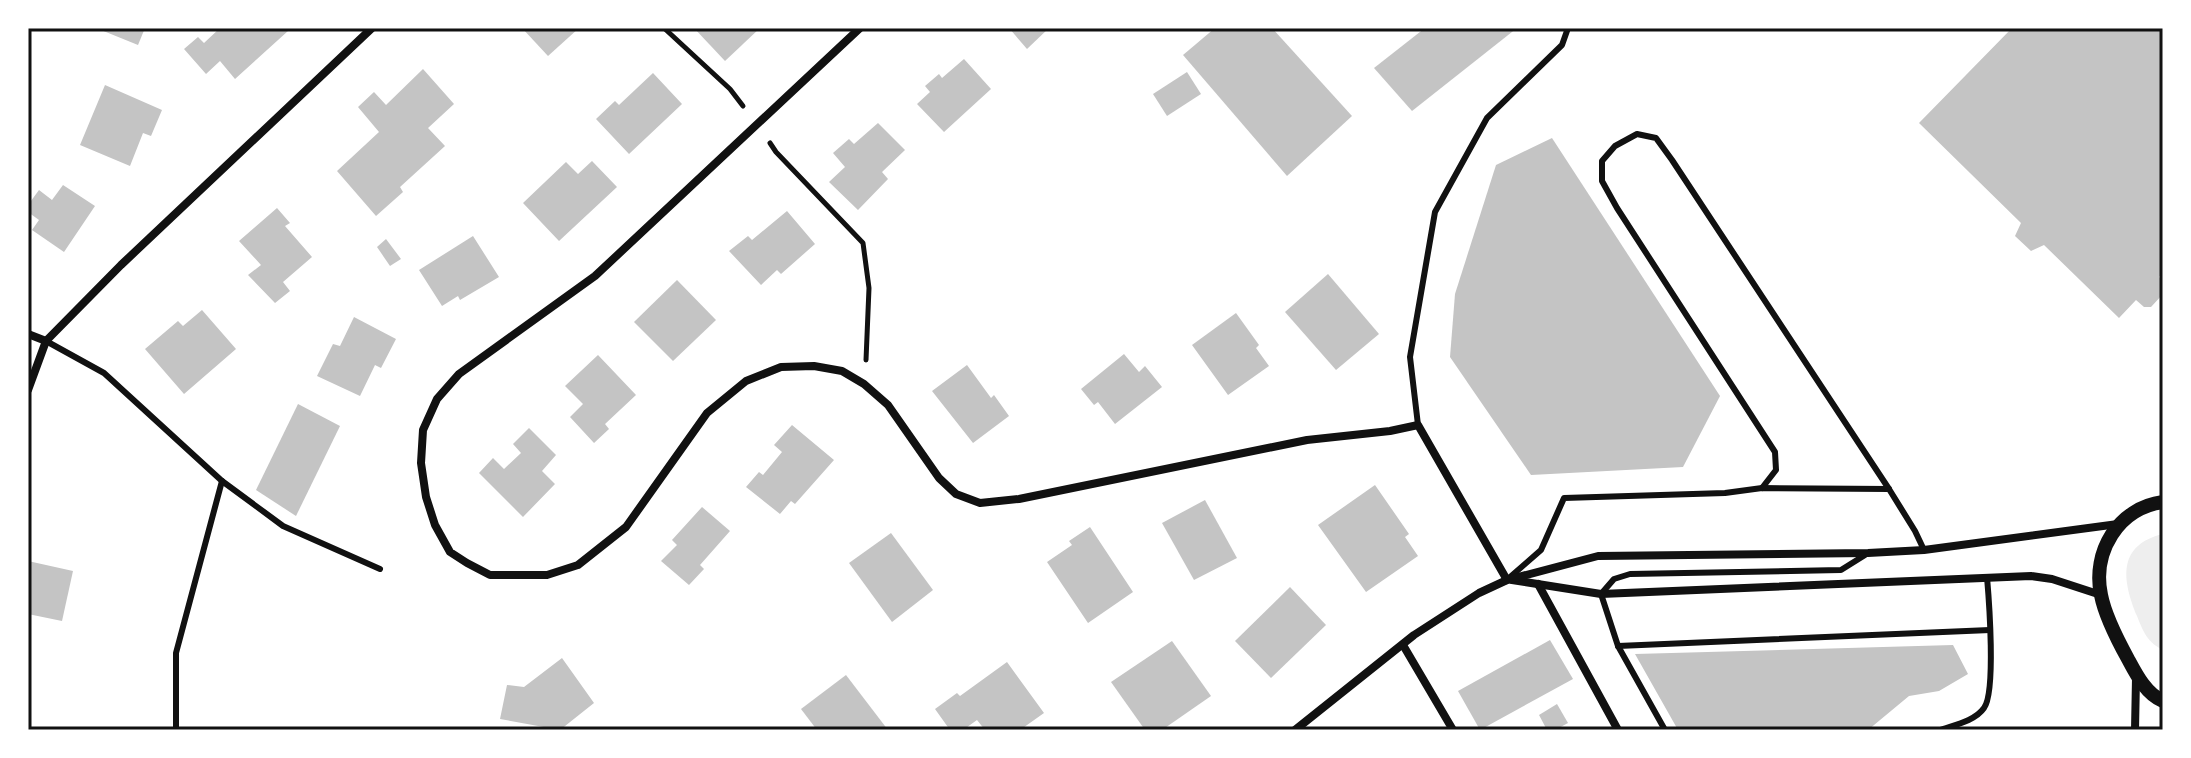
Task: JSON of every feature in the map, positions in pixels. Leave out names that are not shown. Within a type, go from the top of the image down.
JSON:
[{"type":"street","points":[[28,390],[46,341],[121,265],[372,28]]},
{"type":"street","points":[[860,28],[595,276],[459,374],[437,399],[423,430],[421,463],[426,497],[435,525],[450,552],[490,575],[547,575],[578,565],[626,527],[707,413],[746,381],[781,367],[814,366],[842,371],[864,384],[888,405],[939,478],[956,494],[980,503],[1019,499],[1307,440],[1418,425],[1507,580]]},
{"type":"street","points":[[28,334],[46,341]]},
{"type":"street","points":[[1295,730],[1455,607],[1507,580],[1598,556],[1924,550],[2118,524],[2163,492]]},
{"type":"street","points":[[2146,506],[2163,502]]},
{"type":"street","points":[[2118,524],[2103,551],[2101,595],[2117,640],[2136,674],[2154,697],[2163,701]]},
{"type":"street","points":[[1507,580],[1601,594],[2031,576],[2052,579],[2101,595]]},
{"type":"street","points":[[1538,584],[1618,730]]},
{"type":"street","points":[[1403,645],[1453,730]]},
{"type":"street","points":[[2135,730],[2136,674]]},
{"type":"lane","points":[[1418,425],[1410,357],[1435,212],[1487,118],[1562,45],[1568,28]]},
{"type":"lane","points":[[1762,488],[1776,470],[1775,452],[1602,181],[1602,161],[1615,146],[1637,134],[1656,138],[1672,160],[1889,489],[1924,550]]},
{"type":"lane","points":[[46,341],[104,373],[222,481],[283,526],[380,569]]},
{"type":"lane","points":[[176,730],[176,653],[222,481]]},
{"type":"lane","points":[[1507,580],[1541,550],[1564,498],[1725,493],[1762,488],[1889,489]]},
{"type":"lane","points":[[1665,730],[1618,646],[1601,594],[1614,579],[1630,574],[1841,570],[1868,553]]},
{"type":"lane","points":[[1940,730],[1972,718],[1985,707],[1989,694],[1987,577]]},
{"type":"lane","points":[[1618,646],[1990,630]]},
{"type":"path","points":[[664,28],[730,89],[776,152],[863,243],[869,288],[864,384]]},
{"type":"shaded area","points":[[2163,534],[2163,650],[2149,640],[2132,603],[2127,566],[2137,546]]},
{"type":"building","points":[[96,28],[145,28],[138,45]]},
{"type":"building","points":[[220,28],[285,28],[288,31],[235,79],[220,61],[206,74],[184,49],[198,37],[204,43]]},
{"type":"building","points":[[522,28],[579,28],[548,56]]},
{"type":"building","points":[[694,28],[760,28],[725,61]]},
{"type":"building","points":[[1009,28],[1049,28],[1027,49]]},
{"type":"building","points":[[1215,28],[1272,28],[1352,116],[1287,176],[1183,55]]},
{"type":"building","points":[[1425,28],[1517,28],[1412,111],[1374,68]]},
{"type":"building","points":[[2012,28],[2163,28],[2163,273],[2159,277],[2163,280],[2163,294],[2151,307],[2144,307],[2136,300],[2119,318],[2044,245],[2031,251],[2015,236],[2021,223],[1919,123]]},
{"type":"building","points":[[964,59],[991,89],[944,132],[917,104],[930,92],[925,86],[939,74],[942,78]]},
{"type":"building","points":[[423,69],[454,104],[428,128],[445,146],[400,187],[403,192],[376,216],[337,171],[379,132],[358,107],[374,92],[386,105]]},
{"type":"building","points":[[1187,72],[1201,94],[1167,116],[1153,94]]},
{"type":"building","points":[[653,73],[682,104],[629,154],[596,119],[615,101],[619,105]]},
{"type":"building","points":[[105,85],[162,110],[151,136],[143,133],[130,166],[80,145]]},
{"type":"building","points":[[878,123],[905,150],[882,172],[888,179],[858,210],[829,182],[845,167],[833,153],[849,139],[854,144]]},
{"type":"building","points":[[1552,138],[1720,396],[1683,467],[1531,475],[1450,357],[1455,294],[1496,165]]},
{"type":"building","points":[[592,161],[617,187],[559,241],[523,203],[566,162],[578,174]]},
{"type":"building","points":[[63,185],[95,206],[64,252],[32,230],[39,220],[28,212],[28,205],[39,190],[52,200]]},
{"type":"building","points":[[277,208],[290,223],[285,226],[312,257],[283,282],[290,291],[275,303],[248,275],[261,265],[239,241]]},
{"type":"building","points":[[787,211],[815,244],[781,274],[777,270],[761,285],[729,251],[748,236],[752,240]]},
{"type":"building","points":[[473,236],[499,277],[460,300],[458,296],[442,306],[419,270]]},
{"type":"building","points":[[386,239],[401,259],[390,266],[377,247]]},
{"type":"building","points":[[1328,274],[1379,334],[1336,370],[1285,312]]},
{"type":"building","points":[[677,280],[716,320],[673,361],[634,322]]},
{"type":"building","points":[[202,310],[236,349],[184,394],[145,349],[178,321],[183,326]]},
{"type":"building","points":[[1236,313],[1259,345],[1256,348],[1269,366],[1228,395],[1192,345]]},
{"type":"building","points":[[354,317],[396,339],[381,368],[375,365],[360,396],[317,376],[333,344],[340,346]]},
{"type":"building","points":[[1124,354],[1139,372],[1145,366],[1162,387],[1115,424],[1098,402],[1094,405],[1081,389]]},
{"type":"building","points":[[598,355],[636,395],[605,424],[609,429],[594,443],[570,417],[583,404],[565,386]]},
{"type":"building","points":[[967,365],[991,398],[994,395],[1009,416],[973,443],[932,391]]},
{"type":"building","points":[[298,404],[340,426],[296,516],[256,490]]},
{"type":"building","points":[[792,425],[834,460],[795,504],[791,501],[780,514],[746,487],[759,472],[763,475],[782,452],[774,445]]},
{"type":"building","points":[[529,428],[556,455],[542,471],[555,484],[523,517],[479,473],[493,458],[504,469],[521,453],[513,444]]},
{"type":"building","points":[[1375,485],[1409,534],[1405,537],[1418,556],[1366,592],[1318,525]]},
{"type":"building","points":[[1205,500],[1237,558],[1194,580],[1162,523]]},
{"type":"building","points":[[702,507],[730,531],[700,565],[704,569],[689,585],[661,561],[677,545],[672,540]]},
{"type":"building","points":[[1090,527],[1133,592],[1088,623],[1047,562],[1072,545],[1069,541]]},
{"type":"building","points":[[891,533],[933,590],[892,622],[849,563]]},
{"type":"building","points":[[28,561],[73,571],[62,621],[28,614]]},
{"type":"building","points":[[1290,587],[1326,625],[1271,678],[1235,641]]},
{"type":"building","points":[[1550,640],[1573,679],[1480,730],[1458,691]]},
{"type":"building","points":[[1172,641],[1211,696],[1162,730],[1145,730],[1111,682]]},
{"type":"building","points":[[1953,645],[1968,674],[1939,691],[1909,696],[1868,730],[1678,730],[1635,654]]},
{"type":"building","points":[[562,658],[594,703],[560,730],[500,719],[507,685],[524,687]]},
{"type":"building","points":[[1007,662],[1044,713],[1020,730],[985,730],[977,720],[963,730],[950,730],[935,709],[957,693],[960,696]]},
{"type":"building","points":[[846,675],[888,730],[817,730],[801,709]]},
{"type":"building","points":[[1557,704],[1568,723],[1555,730],[1547,730],[1539,715]]}]
